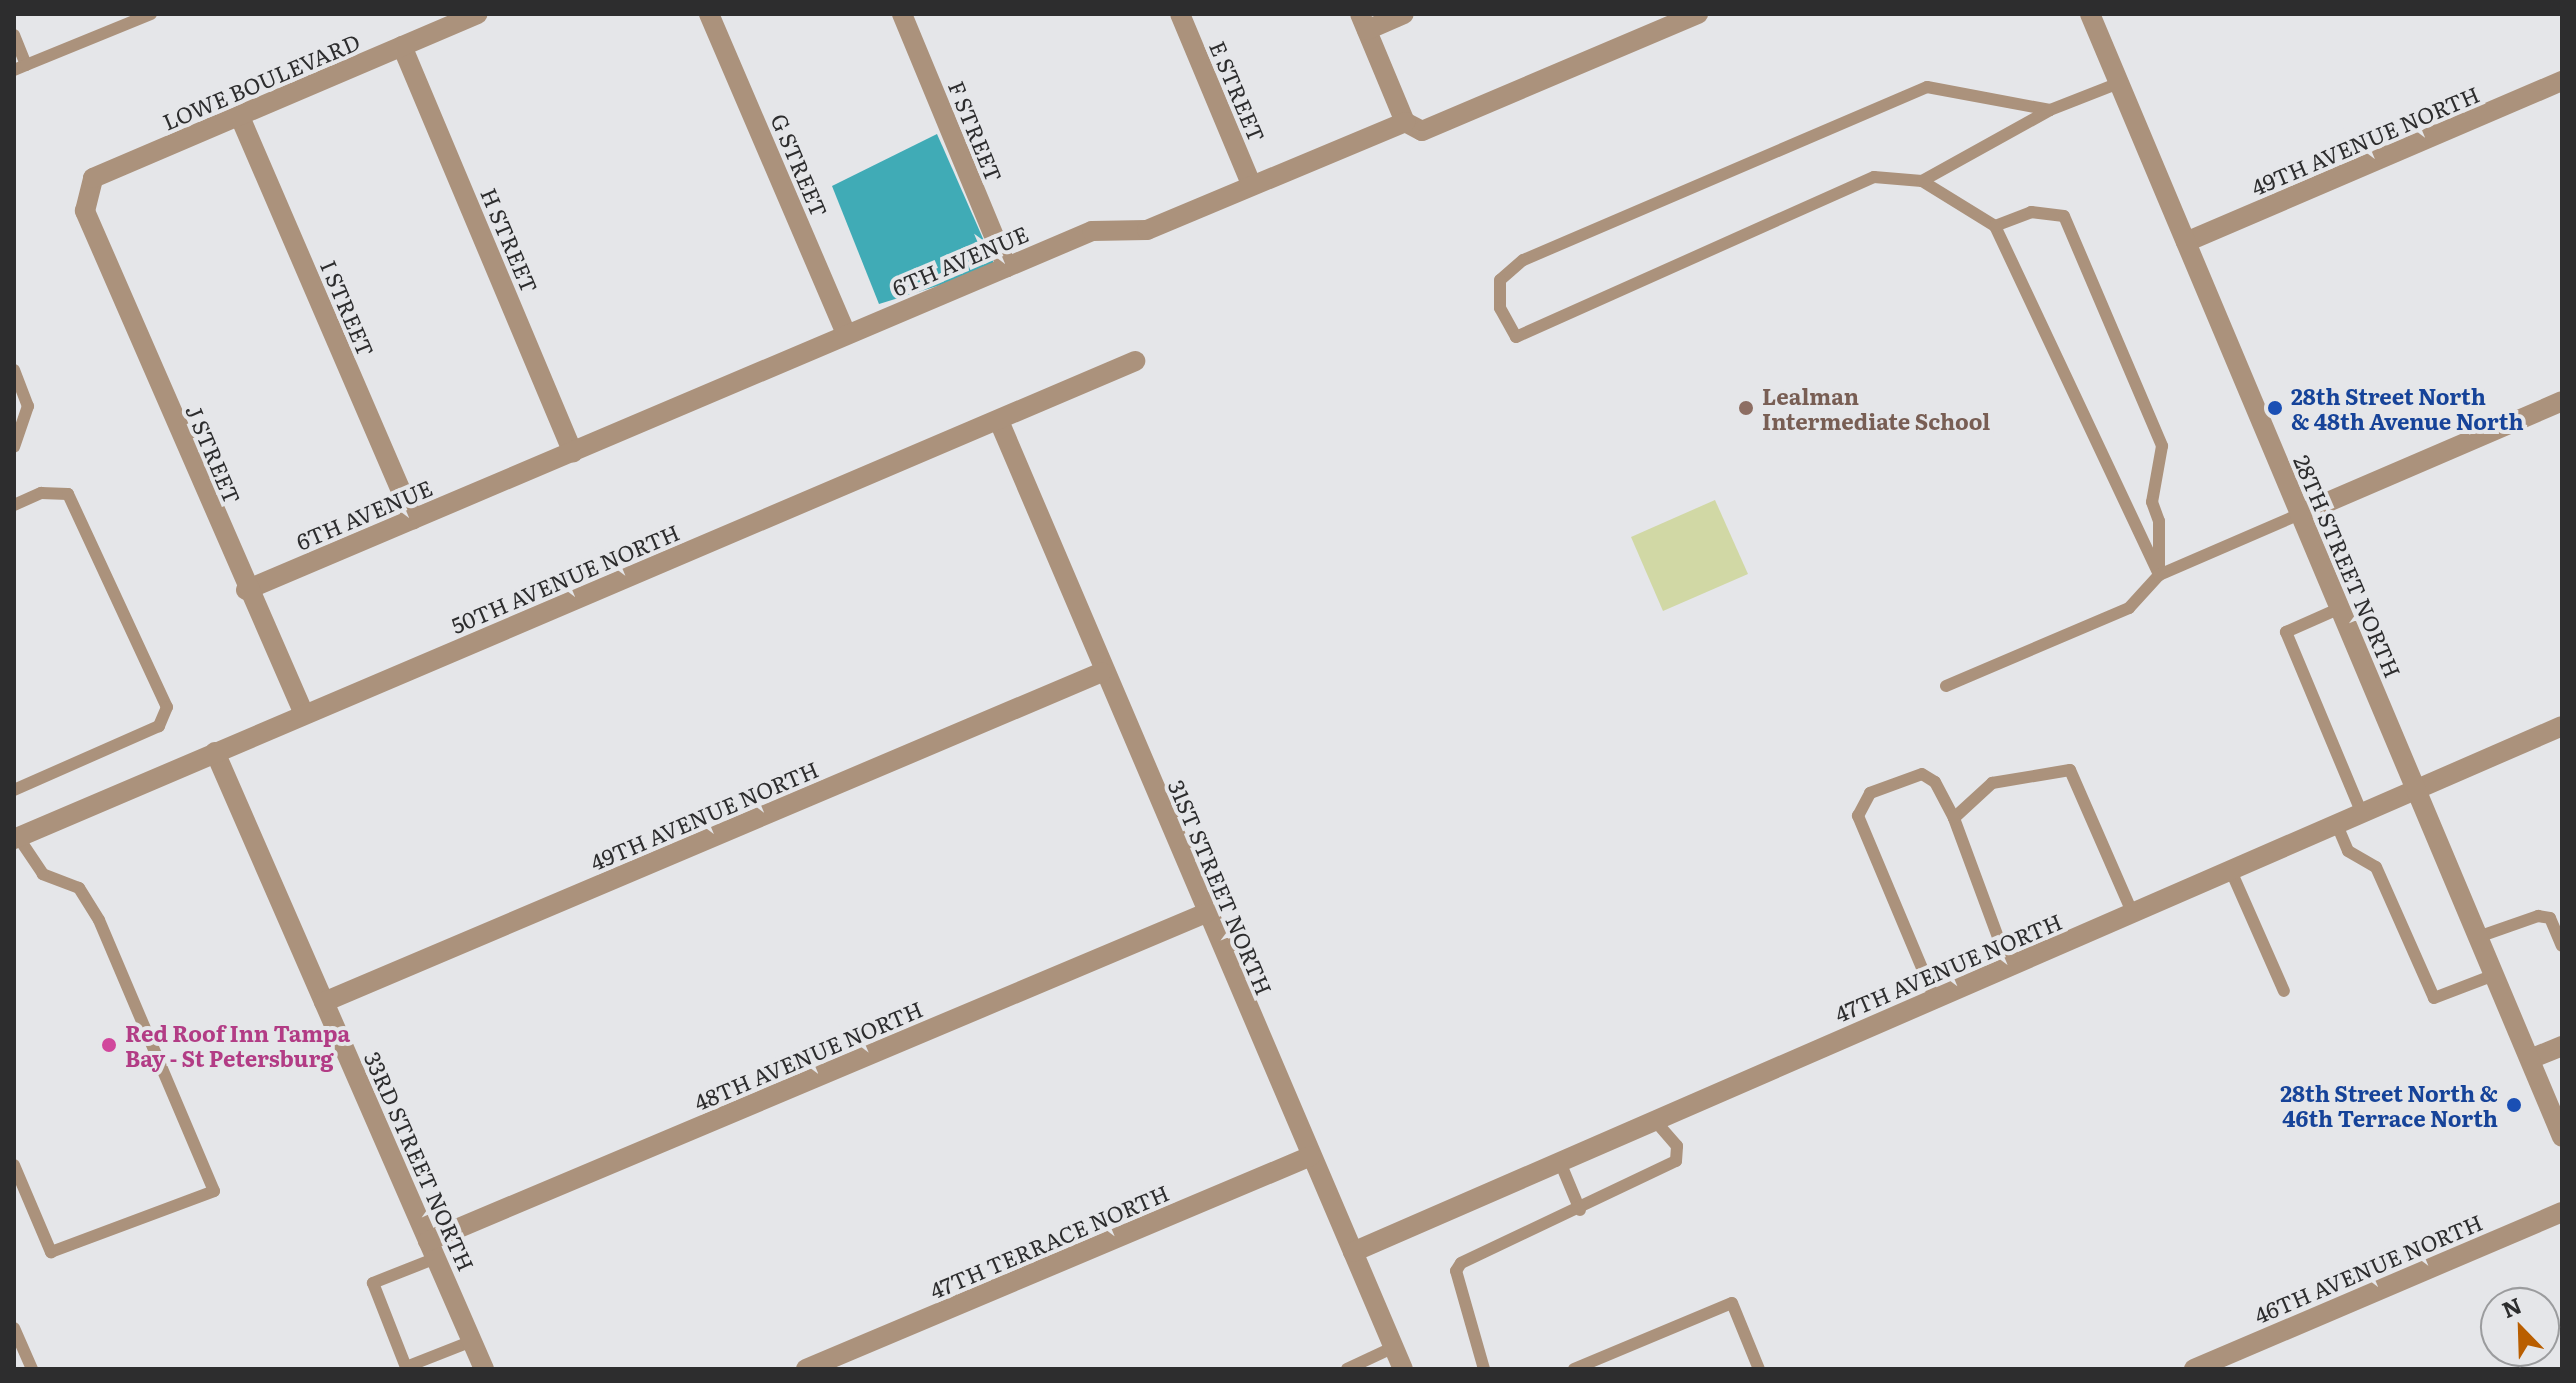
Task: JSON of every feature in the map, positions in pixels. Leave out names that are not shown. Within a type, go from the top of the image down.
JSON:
[{"type":"street","name":"LOWE BOULEVARD","points":[[85,211],[93,178],[478,14]]},
{"type":"street","name":"G STREET","points":[[709,14],[846,334]]},
{"type":"street","name":"F STREET","points":[[902,14],[1007,267]]},
{"type":"street","name":"E STREET","points":[[1180,14],[1252,186]]},
{"type":"street","points":[[1404,14],[1364,22],[1405,122]]},
{"type":"street","name":"6TH AVENUE","points":[[246,590],[1092,231],[1147,230],[1405,122],[1422,131],[1698,14]]},
{"type":"street","name":"28TH STREET NORTH","points":[[2090,14],[2562,1137]]},
{"type":"street","name":"H STREET","points":[[402,46],[573,452]]},
{"type":"street","name":"49TH AVENUE NORTH","points":[[2186,242],[2562,81]]},
{"type":"street","name":"I STREET","points":[[240,117],[413,519]]},
{"type":"street","name":"J STREET","points":[[85,211],[246,590],[304,714]]},
{"type":"street","name":"50TH AVENUE NORTH","points":[[16,838],[1135,361]]},
{"type":"street","points":[[2300,514],[2562,401]]},
{"type":"street","name":"31ST STREET NORTH","points":[[999,421],[1102,672],[1403,1369]]},
{"type":"street","name":"49TH AVENUE NORTH","points":[[324,1002],[1102,672]]},
{"type":"street","name":"47TH AVENUE NORTH","points":[[1353,1252],[2562,726]]},
{"type":"street","name":"33RD STREET NORTH","points":[[215,752],[484,1369]]},
{"type":"street","name":"48TH AVENUE NORTH","points":[[432,1250],[1206,913]]},
{"type":"street","points":[[2530,1059],[2562,1046]]},
{"type":"street","name":"47TH TERRACE NORTH","points":[[806,1369],[1311,1156]]},
{"type":"street","name":"46TH AVENUE NORTH","points":[[2194,1369],[2562,1212]]},
{"type":"lane","points":[[14,35],[20,67],[151,14]]},
{"type":"lane","points":[[1922,181],[2050,110],[2119,83]]},
{"type":"lane","points":[[2050,110],[1927,87],[1523,260],[1500,280],[1500,308],[1516,337],[1874,177],[1922,181],[1995,226],[2159,575]]},
{"type":"lane","points":[[1995,226],[2031,212],[2064,216],[2162,446],[2152,502],[2159,521],[2159,575]]},
{"type":"lane","points":[[14,370],[28,406],[14,447]]},
{"type":"lane","points":[[14,505],[41,493],[68,494],[167,707],[159,726],[14,790]]},
{"type":"lane","points":[[1946,686],[2129,608],[2159,575],[2300,514]]},
{"type":"lane","points":[[2338,609],[2286,632],[2362,814]]},
{"type":"lane","points":[[1954,818],[1992,783],[2070,770],[2133,914]]},
{"type":"lane","points":[[1935,999],[1858,816],[1870,793],[1922,774],[1935,782],[1954,818],[2009,967]]},
{"type":"lane","points":[[2337,825],[2348,851],[2376,867],[2434,998],[2494,975]]},
{"type":"lane","points":[[14,1165],[51,1252],[214,1191],[99,920],[79,888],[43,874],[16,838]]},
{"type":"lane","points":[[2231,871],[2284,991]]},
{"type":"lane","points":[[2478,937],[2538,916],[2550,918],[2562,946]]},
{"type":"lane","points":[[1484,1369],[1456,1271],[1461,1263],[1580,1210],[1676,1161],[1677,1146],[1655,1121]]},
{"type":"lane","points":[[1560,1162],[1580,1210]]},
{"type":"lane","points":[[432,1250],[373,1283],[406,1367],[472,1341]]},
{"type":"lane","points":[[1574,1369],[1732,1303],[1759,1369]]},
{"type":"lane","points":[[14,1328],[32,1369]]},
{"type":"lane","points":[[1347,1369],[1394,1347]]},
{"type":"green space","points":[[1715,500],[1748,574],[1663,611],[1631,537]]},
{"type":"water","points":[[937,134],[996,268],[879,304],[832,186]]},
{"type":"place","name":"Lealman Intermediate School","points":[[1746,408]]},
{"type":"place","name":"28th Street North & 48th Avenue North","points":[[2275,408]]},
{"type":"place","name":"Red Roof Inn Tampa Bay - St Petersburg","points":[[109,1045]]},
{"type":"place","name":"28th Street North & 46th Terrace North","points":[[2514,1105]]}]
